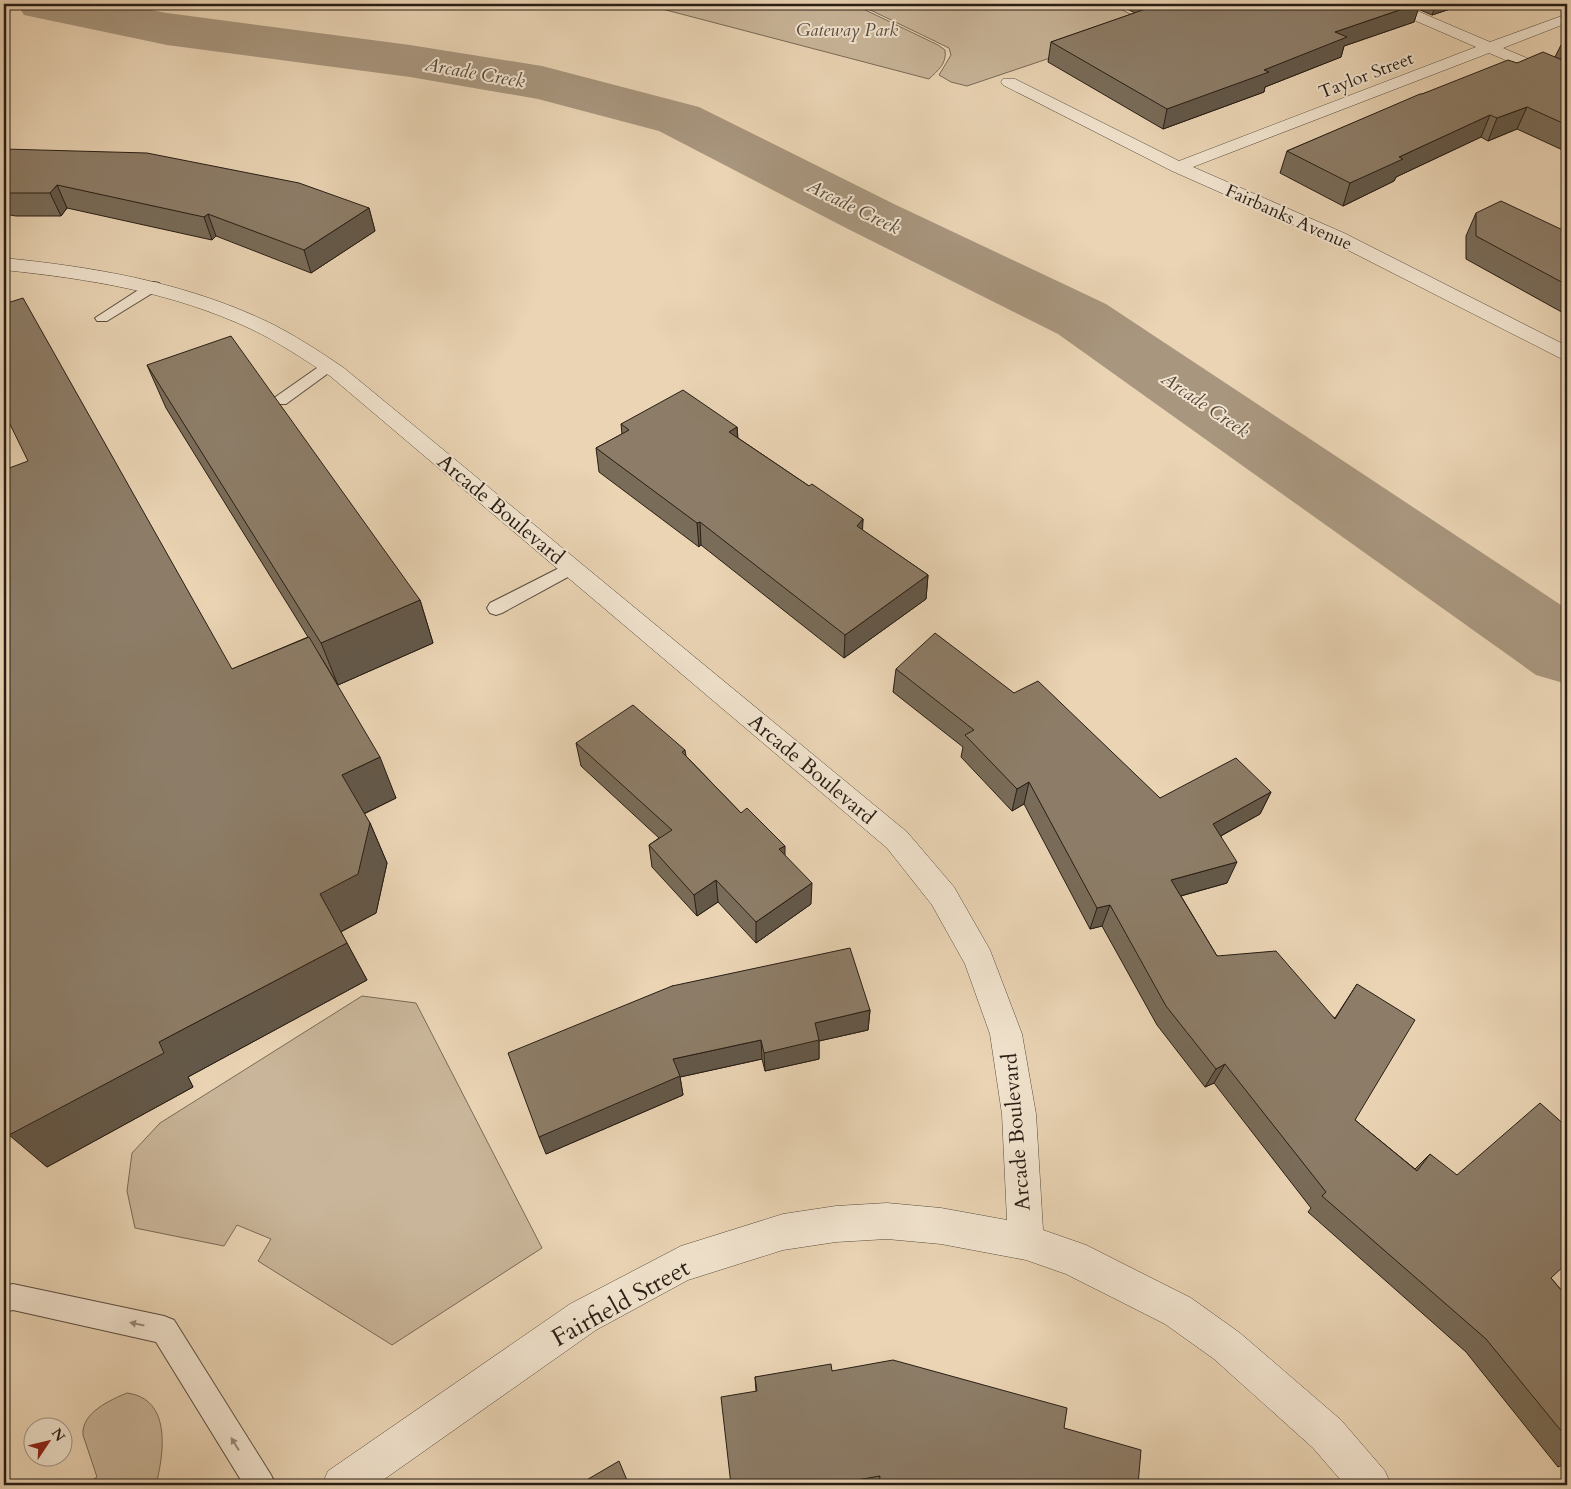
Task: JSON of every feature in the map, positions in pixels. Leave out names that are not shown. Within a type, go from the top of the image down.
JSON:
[{"type":"street","points":[[1389,4],[1567,81]]},
{"type":"street","name":"Taylor Street","points":[[1178,168],[1567,18]]},
{"type":"street","name":"Fairbanks Avenue","points":[[1010,82],[1178,168],[1337,237],[1567,354]]},
{"type":"street","name":"Arcade Boulevard","points":[[4,264],[100,275],[154,286],[237,314],[275,332],[329,366],[898,840],[944,896],[979,960],[1006,1034],[1018,1114],[1026,1242],[1073,1258],[1178,1311],[1228,1346],[1327,1434],[1371,1485]]},
{"type":"street","name":"Fairfield Street","points":[[342,1485],[583,1317],[681,1264],[783,1232],[836,1224],[887,1221],[941,1226],[1026,1242]]},
{"type":"lane","points":[[102,318],[154,286]]},
{"type":"lane","points":[[280,401],[329,366]]},
{"type":"lane","points":[[496,608],[571,568]]},
{"type":"lane","points":[[4,1299],[13,1297],[164,1330],[261,1485]]},
{"type":"green space","name":"Gateway Park","points":[[643,4],[853,4],[938,45],[945,50],[945,59],[929,79]]},
{"type":"green space","points":[[858,4],[1110,4],[1151,24],[967,86],[951,82],[939,75],[951,55],[949,48]]},
{"type":"green space","points":[[362,996],[416,1003],[542,1248],[392,1345],[258,1261],[271,1239],[237,1225],[224,1246],[135,1228],[127,1191],[132,1153],[160,1123]]},
{"type":"green space","points":[[127,1393],[141,1397],[152,1405],[158,1416],[162,1443],[156,1485],[85,1485],[97,1477],[83,1435],[87,1420],[98,1408]]},
{"type":"building","points":[[1160,4],[1417,4],[1335,32],[1347,37],[1264,70],[1269,72],[1167,109],[1051,42]]},
{"type":"building","points":[[1567,42],[1567,48],[1561,45]]},
{"type":"building","points":[[1543,52],[1567,62],[1567,125],[1527,107],[1497,118],[1490,115],[1399,157],[1403,159],[1350,183],[1287,151],[1420,94],[1508,60],[1517,63]]},
{"type":"building","points":[[4,149],[147,153],[299,183],[369,208],[304,250],[208,214],[204,217],[57,185],[50,193],[4,193]]},
{"type":"building","points":[[1501,201],[1567,232],[1567,285],[1476,236],[1476,213]]},
{"type":"building","points":[[23,298],[232,669],[309,637],[380,757],[342,775],[370,823],[358,874],[320,894],[347,943],[159,1042],[164,1053],[9,1135],[4,1117],[4,470],[28,461],[4,412],[4,304]]},
{"type":"building","points":[[231,336],[420,600],[321,643],[147,365]]},
{"type":"building","points":[[683,390],[737,427],[729,432],[809,486],[812,484],[863,519],[857,526],[928,575],[845,635],[700,522],[697,523],[596,448],[629,430],[621,424]]},
{"type":"building","points":[[935,633],[1014,693],[1038,681],[1160,798],[1236,758],[1271,792],[1213,824],[1237,862],[1171,880],[1217,956],[1276,951],[1335,1019],[1357,984],[1415,1020],[1355,1120],[1417,1171],[1430,1154],[1457,1175],[1540,1103],[1567,1127],[1567,1263],[1551,1278],[1567,1297],[1567,1438],[1486,1339],[1322,1196],[1326,1192],[1225,1064],[1216,1069],[1166,1006],[1110,905],[1097,908],[1029,782],[1017,789],[965,735],[974,730],[896,669]]},
{"type":"building","points":[[633,705],[685,750],[682,752],[741,813],[747,808],[785,846],[779,849],[812,883],[756,922],[716,880],[694,895],[649,845],[672,830],[576,743]]},
{"type":"building","points":[[850,948],[870,1010],[815,1023],[819,1040],[764,1053],[761,1040],[673,1059],[680,1076],[539,1137],[508,1053],[672,986]]},
{"type":"building","points":[[893,1360],[1067,1408],[1064,1428],[1141,1450],[1138,1485],[879,1485],[880,1476],[829,1485],[731,1485],[721,1397],[757,1391],[755,1377],[831,1364],[832,1371]]},
{"type":"building","points":[[619,1461],[629,1485],[578,1485]]},
{"type":"waterway","name":"Arcade Creek","points":[[42,4],[167,29],[410,61],[542,83],[679,119],[872,217],[1082,319],[1567,652]]}]
